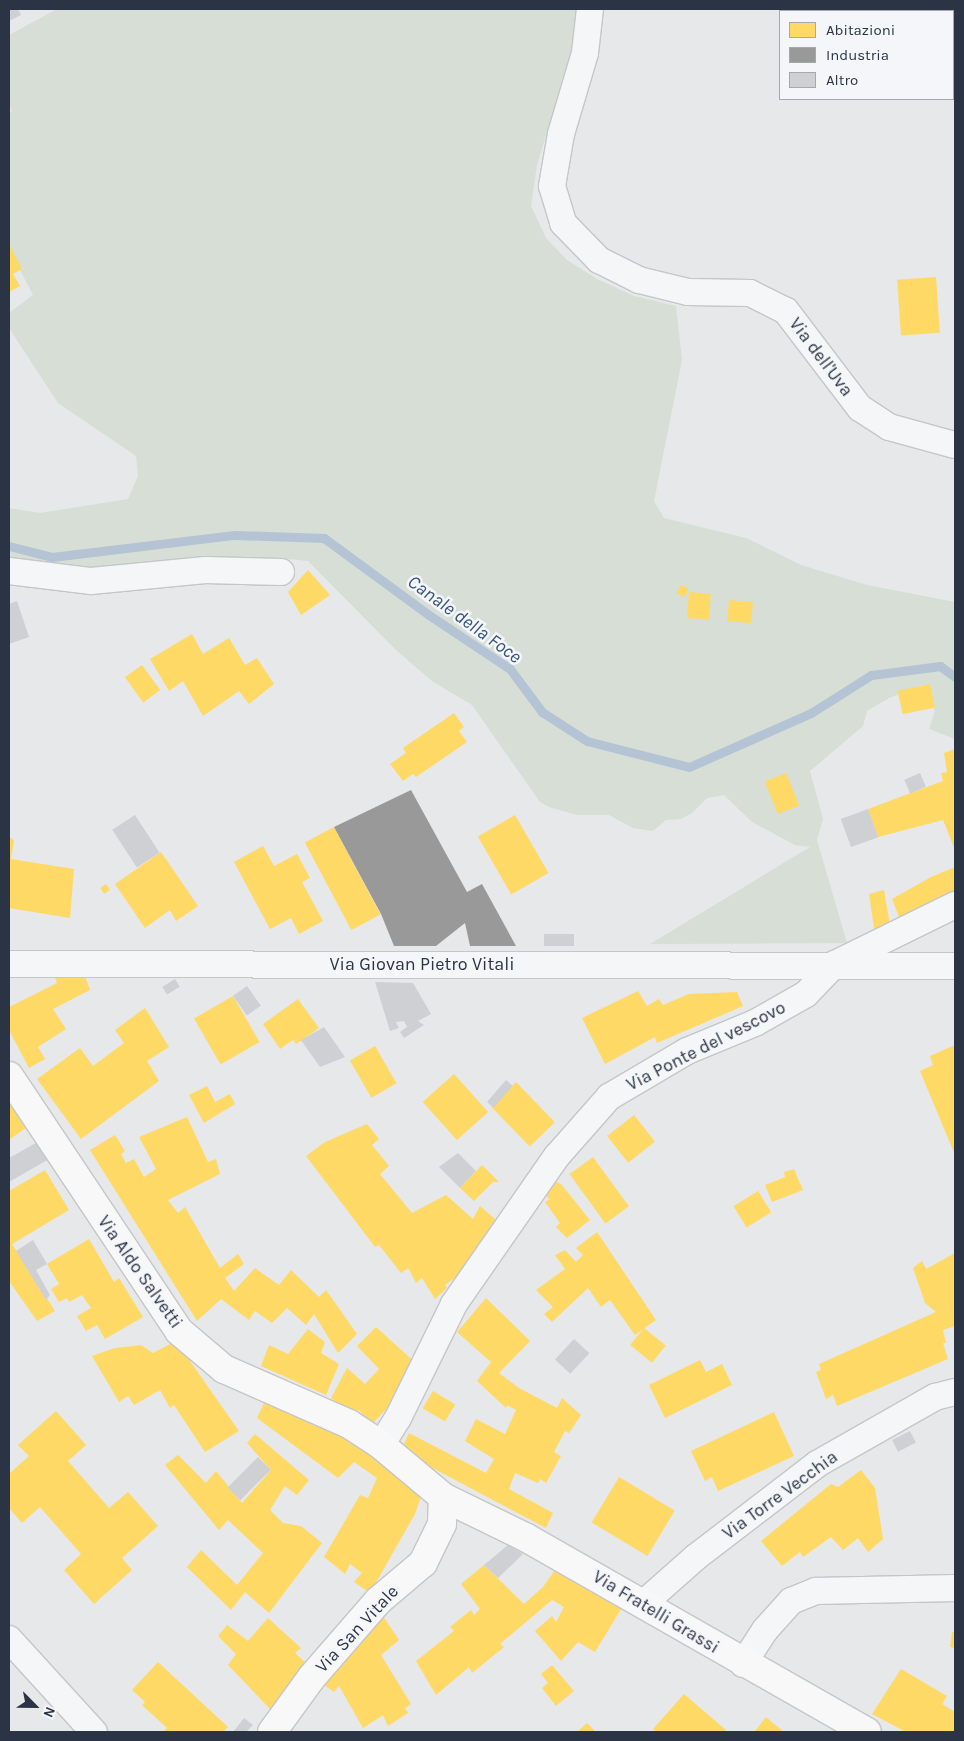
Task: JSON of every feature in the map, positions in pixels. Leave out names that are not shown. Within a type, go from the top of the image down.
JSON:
[{"type":"street","name":"Via dell'Uva","points":[[590,9],[585,52],[561,134],[552,186],[563,223],[599,260],[640,280],[701,293],[750,293],[786,311],[860,408],[896,430],[955,445]]},
{"type":"street","points":[[9,571],[91,581],[205,570],[281,572]]},
{"type":"street","name":"Via Ponte del vescovo","points":[[381,1445],[398,1418],[454,1304],[557,1156],[609,1097],[633,1081],[687,1051],[755,1023],[806,994],[835,964],[955,905]]},
{"type":"street","name":"Via Giovan Pietro Vitali","points":[[9,964],[835,964],[955,966]]},
{"type":"street","name":"Via Aldo Salvetti","points":[[9,1076],[180,1331],[224,1369],[349,1424],[381,1445],[443,1497]]},
{"type":"street","name":"Via Torre Vecchia","points":[[644,1603],[696,1557],[817,1464],[935,1396],[955,1392]]},
{"type":"street","name":"Via Fratelli Grassi","points":[[443,1497],[527,1538],[644,1603],[743,1664],[867,1732]]},
{"type":"street","name":"Via San Vitale","points":[[272,1732],[312,1677],[378,1601],[423,1563],[442,1524],[443,1497]]},
{"type":"street","points":[[743,1664],[765,1630],[791,1601],[816,1590],[955,1588]]},
{"type":"street","points":[[9,1639],[94,1732]]},
{"type":"shaded area","points":[[57,9],[576,9],[573,46],[537,165],[531,206],[546,238],[567,260],[597,279],[634,296],[676,306],[682,360],[654,501],[664,518],[746,538],[801,565],[867,585],[955,602],[955,739],[929,729],[935,711],[922,685],[889,698],[867,711],[863,726],[810,771],[823,819],[817,840],[847,943],[650,944],[810,847],[795,845],[752,822],[724,795],[707,798],[692,813],[681,819],[666,820],[653,831],[633,828],[609,815],[577,815],[549,807],[540,802],[472,705],[432,681],[396,650],[308,561],[288,559],[69,572],[9,565],[9,508],[40,513],[128,499],[138,476],[136,456],[58,403],[9,328],[9,313],[33,295],[9,249],[9,113],[12,111],[9,105],[9,35]]},
{"type":"building: Abitazioni","points":[[9,244],[22,269],[13,274],[20,286],[9,292]]},
{"type":"building: Abitazioni","points":[[936,277],[940,333],[901,336],[897,280]]},
{"type":"building: Abitazioni","points":[[308,570],[330,595],[301,615],[288,592]]},
{"type":"building: Abitazioni","points":[[680,585],[688,588],[685,597],[677,593]]},
{"type":"building: Abitazioni","points":[[689,592],[711,594],[709,620],[687,618]]},
{"type":"building: Abitazioni","points":[[729,600],[753,602],[751,623],[727,621]]},
{"type":"building: Abitazioni","points":[[192,634],[203,654],[229,638],[245,665],[257,658],[274,684],[249,704],[239,691],[203,716],[183,681],[169,691],[150,659]]},
{"type":"building: Abitazioni","points":[[142,665],[160,690],[143,702],[125,677]]},
{"type":"building: Abitazioni","points":[[930,684],[935,707],[903,714],[898,691]]},
{"type":"building: Abitazioni","points":[[454,713],[464,727],[459,731],[467,742],[416,777],[413,774],[403,781],[390,764],[406,753],[403,748]]},
{"type":"building: Abitazioni","points":[[955,749],[955,850],[943,820],[878,837],[868,809],[943,781],[941,773],[947,772],[944,753]]},
{"type":"building: Abitazioni","points":[[786,773],[799,805],[778,814],[765,782]]},
{"type":"building: Abitazioni","points":[[515,815],[548,873],[511,895],[478,836]]},
{"type":"building: Abitazioni","points":[[334,827],[380,914],[351,930],[305,842]]},
{"type":"building: Abitazioni","points":[[9,837],[14,840],[11,859],[74,869],[70,918],[9,908]]},
{"type":"building: Abitazioni","points":[[263,846],[274,866],[297,854],[310,878],[302,882],[323,921],[299,934],[291,918],[270,929],[234,862]]},
{"type":"building: Abitazioni","points":[[161,852],[198,906],[176,921],[170,910],[145,928],[115,884]]},
{"type":"building: Abitazioni","points":[[955,867],[955,895],[901,922],[892,899],[931,877]]},
{"type":"building: Abitazioni","points":[[106,884],[110,890],[104,894],[100,888]]},
{"type":"building: Abitazioni","points":[[884,890],[890,925],[875,935],[869,894]]},
{"type":"building: Abitazioni","points":[[53,973],[84,973],[90,990],[53,1009],[66,1029],[38,1047],[45,1059],[29,1068],[9,1030],[9,1007],[57,983]]},
{"type":"building: Abitazioni","points":[[638,991],[647,1006],[659,999],[663,1005],[689,994],[737,992],[743,1006],[657,1043],[655,1037],[605,1064],[582,1018]]},
{"type":"building: Abitazioni","points":[[233,996],[260,1042],[221,1064],[194,1018]]},
{"type":"building: Abitazioni","points":[[298,999],[319,1028],[296,1044],[293,1040],[280,1049],[263,1024]]},
{"type":"building: Abitazioni","points":[[145,1008],[169,1047],[147,1061],[159,1081],[81,1139],[37,1079],[80,1048],[93,1066],[124,1043],[115,1030]]},
{"type":"building: Abitazioni","points":[[955,1045],[955,1155],[920,1071],[933,1065],[930,1056]]},
{"type":"building: Abitazioni","points":[[375,1046],[396,1083],[371,1098],[350,1060]]},
{"type":"building: Abitazioni","points":[[454,1074],[488,1112],[457,1140],[423,1102]]},
{"type":"building: Abitazioni","points":[[516,1082],[555,1122],[530,1147],[491,1106]]},
{"type":"building: Abitazioni","points":[[207,1086],[215,1102],[230,1094],[235,1104],[204,1123],[189,1095]]},
{"type":"building: Abitazioni","points":[[9,1101],[27,1127],[9,1140]]},
{"type":"building: Abitazioni","points":[[634,1115],[655,1142],[628,1163],[607,1136]]},
{"type":"building: Abitazioni","points":[[187,1117],[208,1162],[216,1159],[220,1174],[168,1200],[178,1213],[185,1207],[220,1268],[238,1254],[244,1264],[225,1278],[234,1291],[255,1268],[279,1285],[291,1270],[319,1297],[326,1290],[357,1334],[338,1353],[314,1314],[306,1325],[287,1308],[272,1323],[255,1311],[249,1320],[221,1299],[197,1321],[90,1150],[115,1135],[125,1151],[121,1154],[126,1163],[134,1159],[144,1177],[156,1169],[139,1137]]},
{"type":"building: Abitazioni","points":[[367,1124],[379,1139],[372,1145],[389,1166],[380,1174],[412,1213],[446,1195],[473,1219],[480,1206],[502,1225],[475,1263],[445,1285],[447,1288],[435,1299],[422,1278],[416,1283],[408,1268],[401,1273],[379,1245],[375,1247],[306,1156],[325,1142]]},
{"type":"building: Abitazioni","points":[[593,1157],[629,1206],[605,1223],[570,1174]]},
{"type":"building: Abitazioni","points":[[482,1165],[499,1182],[493,1182],[474,1201],[460,1188]]},
{"type":"building: Abitazioni","points":[[794,1169],[803,1190],[772,1202],[765,1185],[785,1177],[784,1172]]},
{"type":"building: Abitazioni","points":[[45,1170],[69,1210],[12,1244],[55,1311],[37,1321],[9,1281],[9,1191]]},
{"type":"building: Abitazioni","points":[[554,1181],[561,1184],[590,1220],[567,1238],[556,1227],[560,1223],[545,1202],[550,1199],[543,1194]]},
{"type":"building: Abitazioni","points":[[758,1191],[771,1212],[747,1228],[733,1206]]},
{"type":"building: Abitazioni","points":[[597,1232],[656,1320],[635,1335],[610,1300],[601,1307],[588,1288],[552,1322],[544,1314],[553,1307],[536,1290],[565,1269],[555,1255],[565,1250],[576,1262],[583,1255],[576,1248]]},
{"type":"building: Abitazioni","points":[[89,1239],[114,1282],[119,1278],[143,1317],[105,1339],[97,1325],[86,1331],[77,1316],[91,1308],[82,1295],[69,1302],[67,1298],[59,1302],[51,1289],[59,1284],[47,1264]]},
{"type":"building: Abitazioni","points":[[955,1253],[955,1326],[943,1330],[946,1343],[943,1343],[948,1359],[837,1406],[833,1395],[826,1399],[816,1372],[821,1370],[819,1364],[936,1312],[925,1303],[913,1268],[922,1261],[926,1269]]},
{"type":"building: Abitazioni","points":[[486,1298],[530,1341],[499,1373],[519,1388],[557,1408],[562,1398],[581,1415],[569,1433],[565,1431],[554,1452],[561,1456],[546,1483],[540,1479],[538,1483],[515,1473],[509,1489],[553,1513],[546,1528],[425,1464],[404,1444],[409,1433],[486,1473],[494,1459],[465,1441],[476,1419],[505,1434],[516,1410],[507,1405],[506,1408],[477,1381],[491,1362],[457,1332]]},
{"type":"building: Abitazioni","points":[[376,1327],[419,1366],[392,1403],[371,1425],[359,1410],[355,1416],[331,1398],[347,1368],[365,1384],[379,1369],[357,1346]]},
{"type":"building: Abitazioni","points":[[644,1328],[666,1346],[652,1363],[630,1345]]},
{"type":"building: Abitazioni","points":[[308,1329],[325,1342],[321,1353],[339,1364],[326,1395],[261,1366],[269,1345],[288,1354]]},
{"type":"building: Abitazioni","points":[[176,1341],[239,1431],[205,1452],[174,1405],[170,1408],[160,1390],[134,1405],[128,1396],[119,1402],[92,1356],[115,1348],[141,1345],[153,1353]]},
{"type":"building: Abitazioni","points":[[700,1360],[706,1372],[722,1364],[732,1385],[665,1418],[649,1385]]},
{"type":"building: Abitazioni","points":[[433,1391],[455,1404],[445,1422],[423,1408]]},
{"type":"building: Abitazioni","points":[[264,1403],[337,1427],[422,1494],[415,1514],[370,1593],[354,1582],[362,1573],[350,1564],[345,1574],[324,1557],[360,1495],[368,1498],[377,1478],[354,1462],[338,1478],[257,1418]]},
{"type":"building: Abitazioni","points":[[56,1411],[86,1445],[68,1461],[109,1508],[128,1492],[158,1526],[122,1558],[132,1570],[94,1604],[64,1570],[81,1554],[40,1507],[22,1523],[9,1508],[9,1474],[29,1456],[18,1445]]},
{"type":"building: Abitazioni","points":[[774,1412],[794,1456],[718,1491],[712,1477],[705,1481],[691,1451]]},
{"type":"building: Abitazioni","points":[[255,1434],[309,1480],[297,1495],[285,1486],[270,1510],[283,1523],[301,1526],[322,1543],[269,1613],[245,1592],[231,1610],[187,1567],[201,1550],[237,1585],[263,1553],[228,1520],[219,1530],[165,1465],[178,1455],[206,1483],[216,1471],[242,1503],[271,1470],[247,1443]]},
{"type":"building: Abitazioni","points":[[861,1470],[875,1488],[883,1539],[868,1552],[858,1538],[843,1550],[831,1537],[803,1557],[800,1552],[782,1566],[761,1541],[831,1484],[838,1487]]},
{"type":"building: Abitazioni","points":[[619,1477],[675,1510],[647,1556],[592,1522]]},
{"type":"building: Abitazioni","points":[[484,1565],[524,1604],[543,1587],[557,1567],[623,1606],[595,1652],[578,1642],[561,1661],[535,1631],[552,1616],[556,1622],[564,1607],[552,1600],[500,1644],[504,1647],[472,1673],[469,1667],[436,1695],[416,1661],[454,1631],[450,1627],[471,1610],[474,1615],[480,1609],[461,1584]]},
{"type":"building: Abitazioni","points":[[381,1613],[399,1640],[381,1655],[411,1704],[405,1708],[408,1713],[388,1726],[383,1715],[363,1728],[339,1686],[334,1692],[324,1685]]},
{"type":"building: Abitazioni","points":[[268,1618],[301,1648],[295,1653],[306,1663],[270,1709],[228,1665],[236,1654],[218,1636],[227,1625],[248,1641]]},
{"type":"building: Abitazioni","points":[[952,1632],[955,1633],[955,1648],[950,1647]]},
{"type":"building: Abitazioni","points":[[158,1662],[228,1727],[223,1732],[164,1731],[167,1728],[142,1705],[145,1702],[132,1690]]},
{"type":"building: Abitazioni","points":[[552,1665],[574,1691],[556,1706],[542,1688],[548,1683],[541,1674]]},
{"type":"building: Abitazioni","points":[[901,1669],[947,1696],[942,1704],[955,1712],[955,1732],[906,1732],[872,1714]]},
{"type":"building: Abitazioni","points":[[684,1694],[726,1730],[724,1732],[657,1732],[653,1729]]},
{"type":"building: Abitazioni","points":[[766,1717],[784,1732],[756,1732]]},
{"type":"building: Abitazioni","points":[[587,1723],[596,1732],[577,1732]]},
{"type":"building: Industria","points":[[411,790],[467,892],[482,884],[516,946],[470,946],[465,923],[436,946],[394,946],[381,914],[334,827]]},
{"type":"building: Altro","points":[[9,9],[18,9],[21,15],[9,21]]},
{"type":"building: Altro","points":[[17,601],[29,637],[9,644],[9,604]]},
{"type":"building: Altro","points":[[920,773],[926,787],[910,793],[904,780]]},
{"type":"building: Altro","points":[[868,809],[878,837],[851,847],[841,819]]},
{"type":"building: Altro","points":[[135,815],[160,853],[137,867],[112,830]]},
{"type":"building: Altro","points":[[544,934],[574,934],[574,946],[544,946]]},
{"type":"building: Altro","points":[[175,979],[180,987],[167,995],[162,987]]},
{"type":"building: Altro","points":[[375,982],[413,983],[431,1014],[418,1021],[424,1025],[404,1038],[400,1032],[407,1027],[404,1021],[396,1022],[399,1028],[390,1031]]},
{"type":"building: Altro","points":[[247,986],[261,1006],[247,1015],[233,996]]},
{"type":"building: Altro","points":[[324,1027],[345,1057],[320,1067],[301,1040]]},
{"type":"building: Altro","points":[[506,1080],[513,1086],[494,1108],[487,1102]]},
{"type":"building: Altro","points":[[41,1140],[51,1158],[9,1182],[9,1158]]},
{"type":"building: Altro","points":[[458,1153],[476,1171],[460,1188],[439,1167]]},
{"type":"building: Altro","points":[[33,1240],[47,1264],[36,1270],[50,1295],[46,1300],[16,1251]]},
{"type":"building: Altro","points":[[574,1339],[589,1353],[570,1374],[555,1359]]},
{"type":"building: Altro","points":[[910,1431],[916,1443],[898,1452],[892,1440]]},
{"type":"building: Altro","points":[[258,1457],[271,1470],[240,1500],[228,1487]]},
{"type":"building: Altro","points":[[508,1545],[523,1554],[498,1578],[484,1565]]},
{"type":"building: Altro","points":[[244,1718],[253,1725],[246,1732],[233,1732]]},
{"type":"waterway","name":"Canale della Foce","points":[[9,546],[52,557],[235,535],[324,538],[429,615],[510,669],[542,712],[587,741],[689,767],[811,713],[871,675],[940,666],[955,677]]}]
